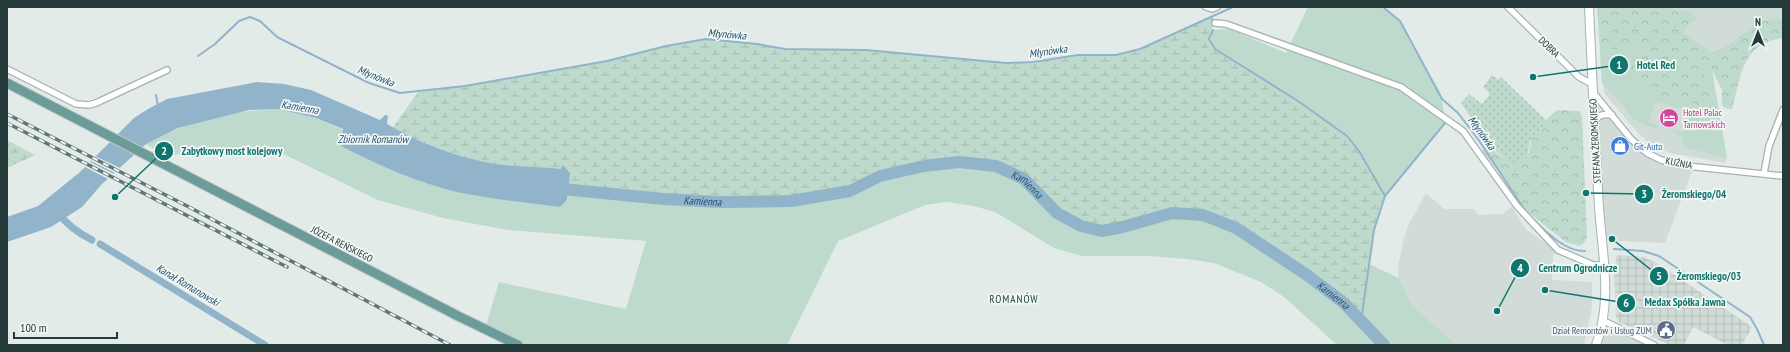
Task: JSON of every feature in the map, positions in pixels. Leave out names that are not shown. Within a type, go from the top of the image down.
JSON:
[{"type":"main road","name":"JÓZEFA REŃSKIEGO","points":[[7,83],[452,313],[518,345]]},
{"type":"street","points":[[1206,7],[1212,9],[1217,7]]},
{"type":"street","name":"DOBRA","points":[[1508,7],[1579,77],[1592,87]]},
{"type":"street","name":"STEFANA ŻEROMSKIEGO","points":[[1589,7],[1594,123],[1606,302],[1604,322],[1596,345]]},
{"type":"street","points":[[1215,23],[1226,24],[1401,87],[1463,131],[1517,206],[1558,250],[1593,265],[1604,265]]},
{"type":"street","points":[[7,69],[70,101],[83,105],[96,103],[167,70]]},
{"type":"street","name":"KUŹNIA","points":[[1592,87],[1631,139],[1647,153],[1661,160],[1687,166],[1783,176]]},
{"type":"street","points":[[1764,173],[1769,146],[1783,110]]},
{"type":"street","points":[[1594,123],[1599,116],[1612,115]]},
{"type":"street","points":[[1604,322],[1654,345]]},
{"type":"shaded area","name":"Hotel Palac Tarnowskich","points":[[1642,7],[1783,7],[1783,17],[1773,28],[1712,70],[1727,159],[1725,163],[1670,153],[1651,145],[1637,132],[1605,94],[1602,83],[1600,50]]},
{"type":"shaded area","points":[[1612,115],[1631,139],[1661,160],[1694,166],[1665,243],[1601,240],[1597,118]]},
{"type":"shaded area","points":[[1426,193],[1444,209],[1474,209],[1479,215],[1502,214],[1512,207],[1528,231],[1557,251],[1553,255],[1552,280],[1592,282],[1592,307],[1584,345],[1457,345],[1420,313],[1410,302],[1402,287],[1398,268],[1403,241],[1408,226]]},
{"type":"shaded area","points":[[1617,255],[1643,257],[1655,262],[1752,327],[1742,345],[1728,345],[1693,327],[1684,345],[1670,345],[1619,322],[1616,317],[1614,271]]},
{"type":"shaded area","points":[[1604,321],[1654,345],[1596,345]]},
{"type":"green space","points":[[1308,7],[1383,7],[1400,21],[1412,46],[1439,90],[1442,99],[1445,123],[1385,196],[1359,151],[1234,60],[1219,52],[1215,49],[1211,41],[1213,30],[1229,29],[1286,53]]},
{"type":"green space","points":[[1597,7],[1663,7],[1689,12],[1696,17],[1696,20],[1689,23],[1683,33],[1711,52],[1725,47],[1759,23],[1767,20],[1783,20],[1783,38],[1769,41],[1751,54],[1745,63],[1741,74],[1732,109],[1724,108],[1722,104],[1722,90],[1712,70],[1704,73],[1705,81],[1710,84],[1711,107],[1710,111],[1701,110],[1699,106],[1685,100],[1680,102],[1660,94],[1647,81],[1634,83],[1629,79],[1622,67],[1624,57],[1641,52],[1642,50],[1638,41],[1630,48],[1600,50]]},
{"type":"green space","points":[[1209,17],[1212,22],[1212,31],[1209,39],[1215,49],[1298,101],[1347,136],[1359,151],[1385,196],[1374,230],[1361,321],[1344,303],[1307,275],[1236,228],[1203,215],[1172,213],[1123,227],[1102,231],[1081,226],[1057,213],[1024,179],[996,166],[959,162],[924,166],[880,176],[850,191],[791,201],[720,202],[664,199],[485,182],[382,143],[418,92],[465,86],[607,61],[666,46],[706,39],[757,44],[785,49],[866,50],[1006,63],[1033,62],[1078,55],[1116,55],[1140,49]]},
{"type":"green space","points":[[1638,41],[1642,50],[1641,52],[1624,57],[1622,67],[1651,84],[1660,94],[1680,102],[1685,100],[1699,106],[1705,81],[1704,73],[1712,70],[1727,159],[1685,147],[1682,144],[1682,136],[1673,133],[1674,130],[1683,132],[1689,111],[1655,101],[1649,122],[1658,125],[1657,129],[1632,118],[1622,103],[1602,83],[1600,50],[1630,48]]},
{"type":"green space","points":[[1492,75],[1498,80],[1501,77],[1546,120],[1543,127],[1531,139],[1527,156],[1522,161],[1514,162],[1506,159],[1497,151],[1479,130],[1461,103],[1469,94],[1482,104],[1490,94],[1483,87]]},
{"type":"green space","points":[[278,109],[316,118],[343,130],[426,182],[456,191],[499,199],[560,207],[567,200],[571,189],[664,199],[720,202],[850,191],[880,176],[924,166],[959,162],[996,166],[1024,179],[1057,213],[1081,226],[1102,231],[1123,227],[1172,213],[1203,215],[1236,228],[1307,275],[1344,303],[1361,321],[1369,264],[1399,278],[1410,302],[1420,313],[1457,345],[1337,345],[1283,296],[1261,282],[1214,263],[1149,256],[1082,256],[1054,248],[995,212],[974,206],[946,202],[925,205],[838,241],[787,345],[518,345],[485,329],[499,282],[626,309],[646,241],[508,230],[443,218],[378,200],[267,146],[204,153],[164,155],[146,144],[188,124],[213,117],[240,112]]},
{"type":"green space","points":[[1557,110],[1580,111],[1582,117],[1587,237],[1584,243],[1579,246],[1566,242],[1525,210],[1503,176],[1482,151],[1487,146],[1507,160],[1529,153],[1532,137],[1541,130],[1546,120]]},
{"type":"green space","points":[[7,140],[35,155],[7,168]]},
{"type":"water","name":"Zbiornik Romanów","points":[[257,82],[284,84],[311,90],[380,120],[385,115],[388,116],[387,124],[401,132],[431,146],[463,157],[512,166],[561,169],[563,165],[570,173],[567,200],[560,207],[483,197],[442,188],[369,160],[341,146],[343,129],[316,118],[278,109],[249,110],[178,128],[146,144],[102,184],[82,207],[51,227],[7,242],[7,217],[38,206],[80,172],[134,118],[148,109],[167,99]]},
{"type":"pier","points":[[93,155],[122,169],[117,174],[89,160]]},
{"type":"pier","points":[[88,161],[116,175],[110,180],[83,166]]},
{"type":"waterway","name":"Młynówka","points":[[198,56],[215,44],[239,21],[250,17],[260,21],[277,37],[369,83],[400,93],[465,86],[607,61],[666,46],[706,39],[757,44],[785,49],[866,50],[1006,63],[1033,62],[1078,55],[1116,55],[1140,49],[1233,7]]},
{"type":"waterway","name":"Młynówka","points":[[1383,7],[1400,21],[1442,99],[1458,113],[1478,139],[1526,212]]},
{"type":"waterway","points":[[1213,30],[1209,39],[1215,49],[1298,101],[1347,136],[1359,151],[1385,196],[1445,123]]},
{"type":"waterway","name":"Młynówka","points":[[156,95],[158,106]]},
{"type":"waterway","name":"Kamienna","points":[[552,188],[664,199],[720,202],[791,201],[850,191],[880,176],[924,166],[959,162],[996,166],[1024,179],[1057,213],[1081,226],[1102,231],[1123,227],[1172,213],[1203,215],[1236,228],[1307,275],[1344,303],[1384,345]]},
{"type":"waterway","points":[[1361,321],[1374,230],[1385,196]]},
{"type":"waterway","name":"Kanał Romanowski","points":[[58,213],[74,229],[92,240]]},
{"type":"waterway","name":"Młynówka","points":[[1535,221],[1558,241],[1571,249],[1585,251]]},
{"type":"waterway","name":"Kanał Romanowski","points":[[100,244],[265,345]]},
{"type":"waterway","name":"Młynówka","points":[[1614,249],[1643,251],[1659,256],[1750,317],[1764,345]]},
{"type":"railway","points":[[7,114],[187,206],[450,345]]},
{"type":"railway","points":[[7,123],[287,267]]},
{"type":"place","name":"Hotel Red","points":[[1533,77]]},
{"type":"place","name":"Hotel Palac Tarnowskich","points":[[1669,118]]},
{"type":"place","name":"Git-Auto","points":[[1620,146]]},
{"type":"place","name":"Żeromskiego/04","points":[[1586,193]]},
{"type":"place","name":"Zabytkowy most kolejowy","points":[[115,197]]},
{"type":"place","name":"Żeromskiego/03","points":[[1612,239]]},
{"type":"place","name":"Medax Spółka Jawna","points":[[1545,290]]},
{"type":"place","name":"Centrum Ogrodnicze","points":[[1497,311]]},
{"type":"place","name":"Dział Remontów i Usług ZUM","points":[[1666,330]]},
{"type":"district","name":"ROMANÓW","points":[[1014,299]]}]
